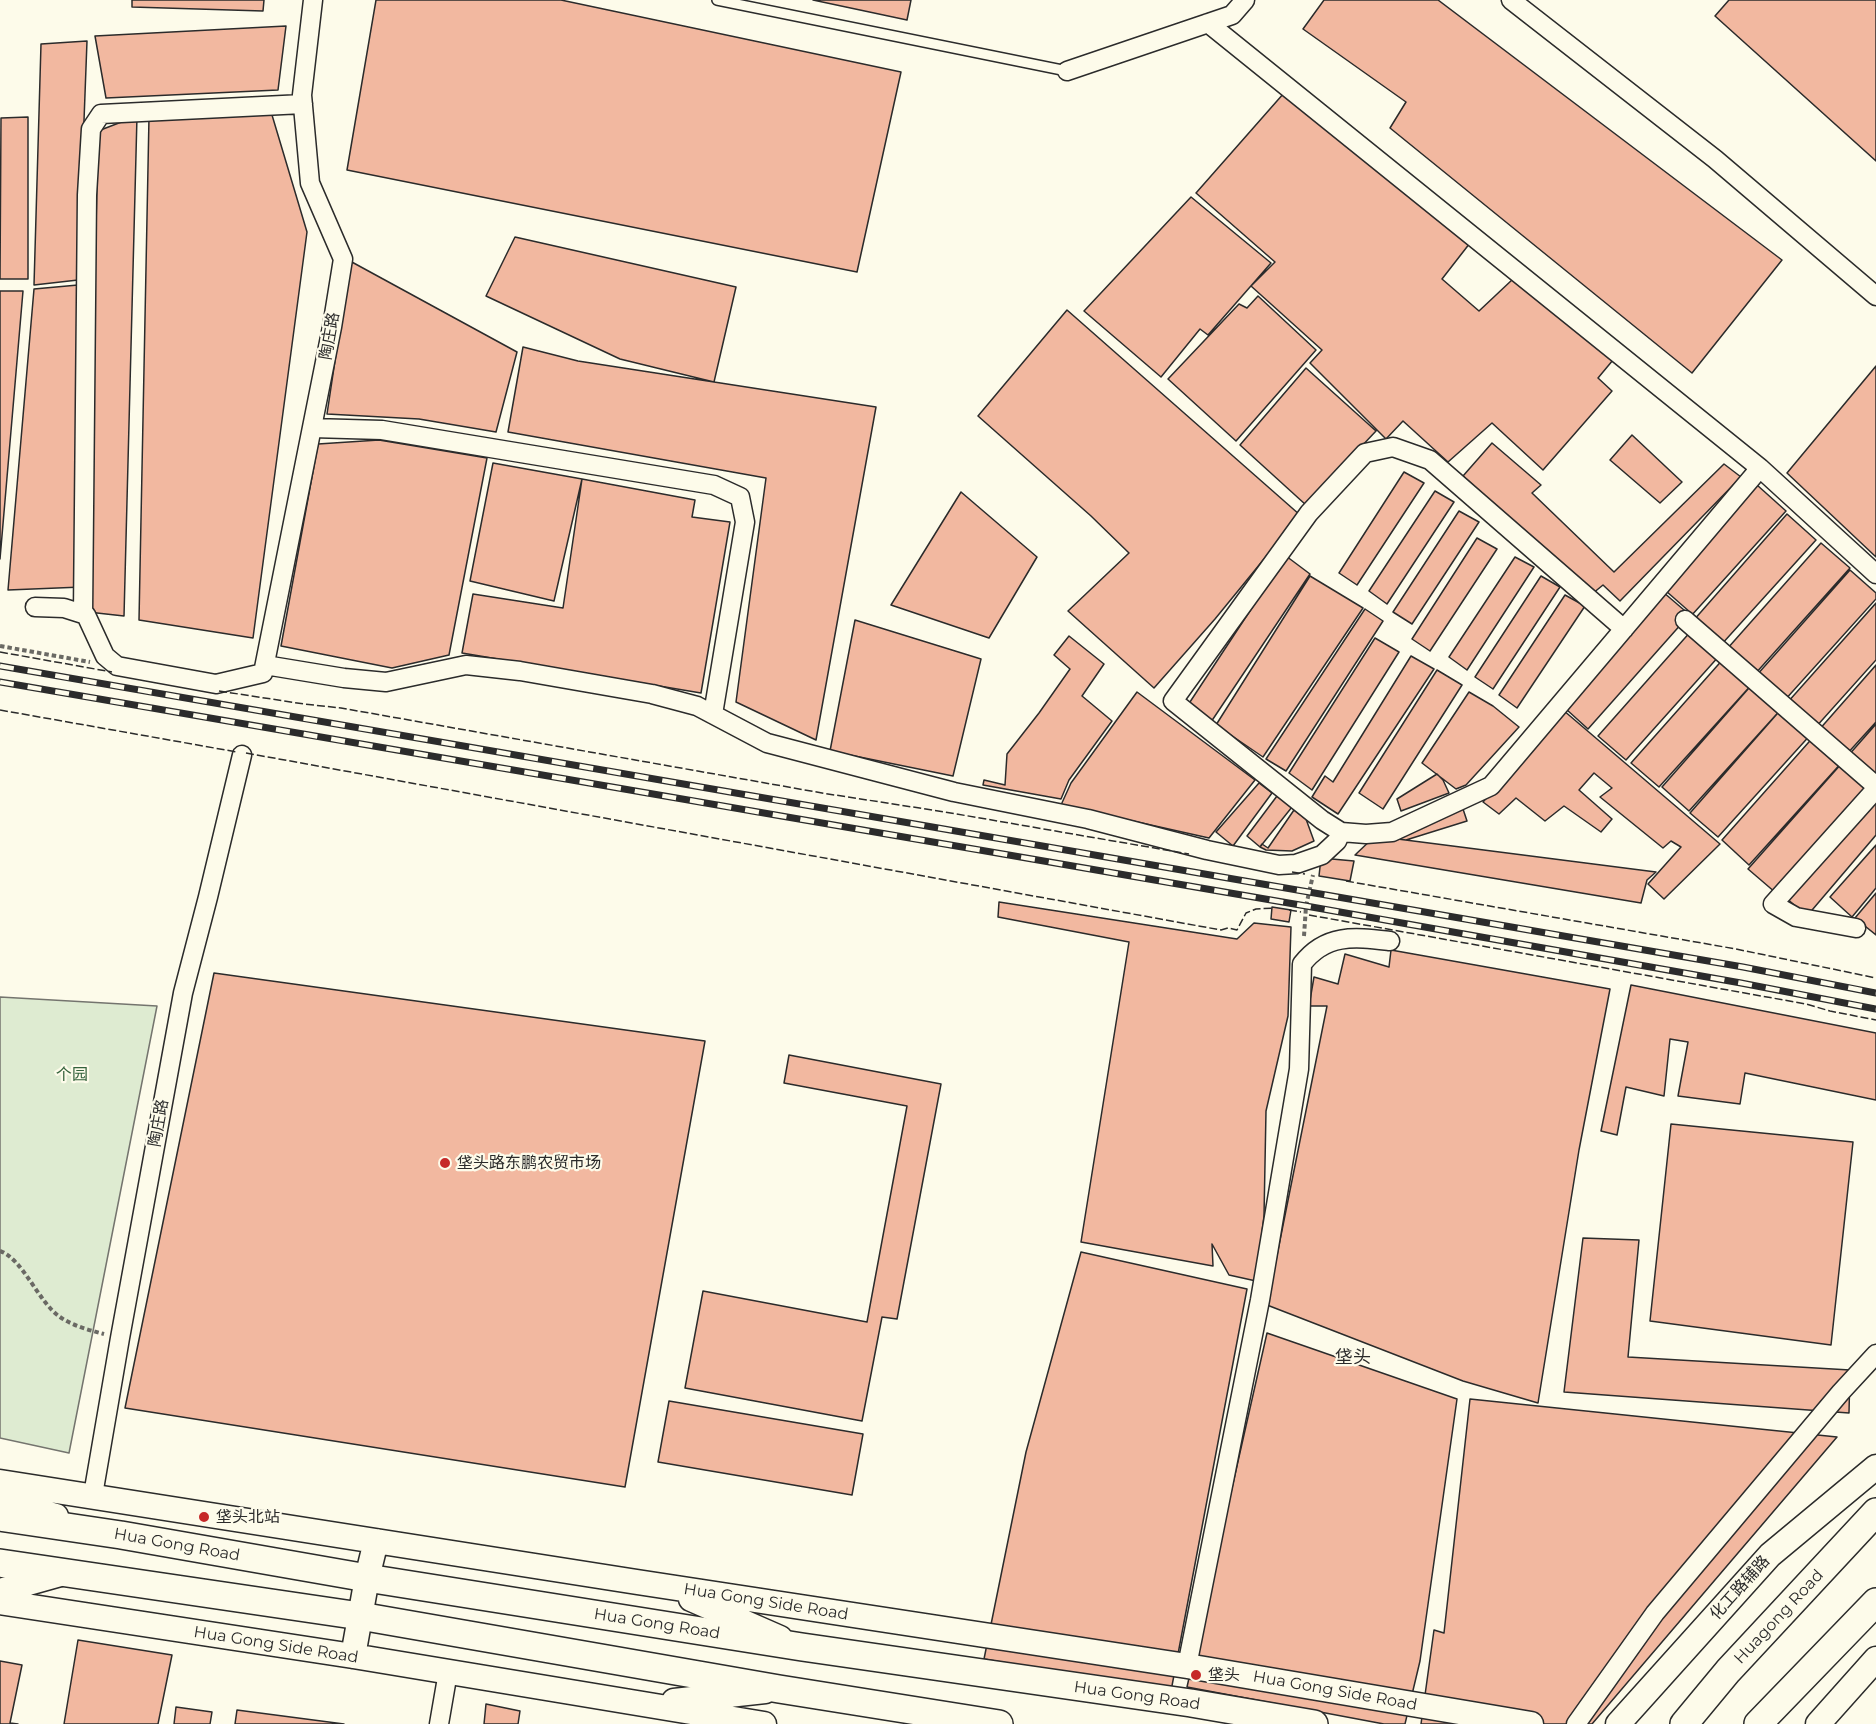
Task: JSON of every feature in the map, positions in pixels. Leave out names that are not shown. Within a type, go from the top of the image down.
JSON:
[{"type":"main road","name":"Huagong Road","points":[[1684,1724],[1728,1671],[1876,1512]]},
{"type":"main road","name":"Hua Gong Road","points":[[0,1517],[802,1647],[1191,1703],[1314,1724]]},
{"type":"main road","points":[[0,1563],[360,1616],[779,1689],[999,1724]]},
{"type":"main road","points":[[1758,1724],[1876,1602]]},
{"type":"street","name":"陶庄路","points":[[264,669],[332,327],[343,260],[310,183],[302,95],[313,0]]},
{"type":"street","points":[[1067,71],[1232,15],[1245,0]]},
{"type":"street","points":[[1511,0],[1714,159],[1876,296]]},
{"type":"street","points":[[1208,23],[1760,468],[1876,574]]},
{"type":"street","points":[[83,614],[87,195],[91,129],[101,114],[303,104]]},
{"type":"street","points":[[312,428],[393,432],[714,485],[740,497],[745,522],[713,714]]},
{"type":"street","points":[[1624,629],[1430,460],[1393,447],[1365,453],[1309,513],[1173,701],[1322,820],[1341,832],[1366,834],[1392,832],[1491,786],[1624,629],[1760,468]]},
{"type":"street","points":[[35,607],[64,608],[86,615],[105,656],[117,666],[216,684],[264,669],[386,682],[466,665],[520,671],[652,694],[698,706],[767,743],[954,792],[1088,819],[1206,850],[1279,865],[1296,864],[1322,855],[1337,840],[1341,832]]},
{"type":"street","points":[[1685,620],[1876,788],[1773,904],[1796,917],[1856,928]]},
{"type":"street","name":"陶庄路","points":[[93,1495],[183,993],[242,755]]},
{"type":"street","points":[[1187,1665],[1260,1300],[1299,1069],[1302,964],[1312,951],[1328,943],[1359,937],[1390,941]]},
{"type":"street","points":[[1576,1724],[1655,1613],[1840,1392],[1876,1354]]},
{"type":"street","name":"化工路辅路","points":[[1618,1724],[1770,1555],[1876,1467]]},
{"type":"street","name":"Hua Gong Side Road","points":[[0,1482],[1187,1665],[1531,1724]]},
{"type":"street","points":[[0,1500],[121,1535]]},
{"type":"street","points":[[353,1656],[376,1541]]},
{"type":"street","points":[[0,1592],[65,1573]]},
{"type":"street","points":[[637,1582],[695,1601],[802,1647]]},
{"type":"street","name":"Hua Gong Side Road","points":[[0,1602],[353,1656],[754,1723]]},
{"type":"street","points":[[1818,1724],[1876,1659]]},
{"type":"street","points":[[439,1724],[448,1672]]},
{"type":"street","points":[[648,1704],[779,1689]]},
{"type":"lane","points":[[717,0],[1067,71]]},
{"type":"path","points":[[0,646],[117,666]]},
{"type":"path","points":[[1302,964],[1306,906],[1315,865],[1322,855]]},
{"type":"path","points":[[0,1251],[20,1267],[59,1316],[84,1328],[120,1338]]},
{"type":"green space","name":"个园","points":[[0,997],[157,1006],[69,1453],[0,1438]]},
{"type":"building","points":[[132,0],[264,0],[263,11],[132,7]]},
{"type":"building","points":[[376,0],[561,0],[901,72],[857,272],[347,170]]},
{"type":"building","points":[[813,0],[911,0],[907,20]]},
{"type":"building","points":[[1324,0],[1438,0],[1782,260],[1692,373],[1390,128],[1406,102],[1303,29]]},
{"type":"building","points":[[1729,0],[1876,0],[1876,161],[1715,16]]},
{"type":"building","points":[[286,26],[278,90],[106,98],[95,36]]},
{"type":"building","points":[[87,41],[78,280],[34,285],[41,44]]},
{"type":"building","points":[[1284,93],[1470,243],[1442,279],[1479,311],[1513,279],[1613,360],[1598,378],[1612,391],[1543,470],[1492,423],[1448,462],[1403,421],[1386,439],[1310,363],[1322,350],[1251,286],[1275,262],[1196,193]]},
{"type":"building","points":[[272,115],[307,232],[253,638],[139,620],[149,117]]},
{"type":"building","points":[[137,116],[124,616],[88,612],[98,131]]},
{"type":"building","points":[[28,117],[28,279],[0,279],[1,118]]},
{"type":"building","points":[[1191,197],[1271,263],[1208,335],[1200,329],[1161,377],[1084,311]]},
{"type":"building","points":[[515,237],[736,287],[714,382],[620,359],[486,296]]},
{"type":"building","points":[[350,261],[517,352],[496,432],[419,419],[327,414]]},
{"type":"building","points":[[78,285],[82,587],[8,590],[34,289]]},
{"type":"building","points":[[0,291],[23,291],[0,559]]},
{"type":"building","points":[[1258,296],[1316,350],[1236,441],[1168,379],[1239,304],[1247,308]]},
{"type":"building","points":[[1067,310],[1300,515],[1215,619],[1154,688],[1068,611],[1129,553],[1091,516],[978,416]]},
{"type":"building","points":[[523,347],[578,361],[876,407],[816,740],[736,702],[766,478],[508,432]]},
{"type":"building","points":[[1876,366],[1876,557],[1787,473]]},
{"type":"building","points":[[1306,368],[1376,431],[1306,505],[1240,445]]},
{"type":"building","points":[[1632,435],[1682,482],[1660,503],[1610,460]]},
{"type":"building","points":[[379,440],[487,458],[449,655],[392,668],[281,646],[318,444]]},
{"type":"building","points":[[1492,443],[1541,485],[1532,493],[1614,572],[1724,464],[1741,477],[1620,601],[1603,585],[1592,594],[1463,476]]},
{"type":"building","points":[[493,463],[582,479],[554,601],[470,581]]},
{"type":"building","points":[[1404,472],[1424,483],[1357,585],[1339,573]]},
{"type":"building","points":[[582,479],[695,500],[692,517],[730,522],[701,693],[462,653],[473,594],[563,608]]},
{"type":"building","points":[[1757,485],[1786,511],[1691,616],[1663,592]]},
{"type":"building","points":[[1435,491],[1454,502],[1387,604],[1369,591]]},
{"type":"building","points":[[961,492],[1037,557],[989,638],[891,605]]},
{"type":"building","points":[[1459,511],[1479,522],[1412,624],[1393,612]]},
{"type":"building","points":[[1787,514],[1816,540],[1721,645],[1693,621]]},
{"type":"building","points":[[1477,538],[1497,549],[1430,651],[1412,639]]},
{"type":"building","points":[[1821,543],[1850,568],[1755,674],[1727,649]]},
{"type":"building","points":[[1286,556],[1310,574],[1211,722],[1188,705]]},
{"type":"building","points":[[1515,557],[1534,567],[1467,670],[1449,657]]},
{"type":"building","points":[[1850,570],[1876,593],[1876,599],[1784,701],[1756,676]]},
{"type":"building","points":[[1310,576],[1363,608],[1263,757],[1216,725]]},
{"type":"building","points":[[1541,576],[1560,587],[1493,689],[1475,677]]},
{"type":"building","points":[[1666,591],[1691,613],[1588,729],[1566,709]]},
{"type":"building","points":[[1565,595],[1585,606],[1517,708],[1499,695]]},
{"type":"building","points":[[1876,603],[1876,660],[1815,728],[1787,703]]},
{"type":"building","points":[[1365,609],[1383,621],[1286,771],[1266,759]]},
{"type":"building","points":[[855,620],[981,659],[953,776],[830,751]]},
{"type":"building","points":[[1692,630],[1720,655],[1626,760],[1598,736]]},
{"type":"building","points":[[1069,636],[1104,664],[1082,696],[1112,721],[1069,780],[1061,799],[983,785],[984,780],[1005,785],[1007,754],[1070,669],[1054,655]]},
{"type":"building","points":[[1375,638],[1399,652],[1312,790],[1289,773]]},
{"type":"building","points":[[1411,656],[1434,669],[1338,814],[1312,797],[1325,776],[1333,782]]},
{"type":"building","points":[[1725,657],[1754,682],[1659,787],[1631,763]]},
{"type":"building","points":[[1876,665],[1876,722],[1846,755],[1818,731]]},
{"type":"building","points":[[1437,670],[1462,685],[1383,809],[1359,793]]},
{"type":"building","points":[[1756,680],[1784,706],[1689,811],[1662,787]]},
{"type":"building","points":[[1137,692],[1255,780],[1209,838],[1061,805],[1071,783]]},
{"type":"building","points":[[1469,692],[1493,706],[1519,727],[1466,785],[1456,789],[1422,763]]},
{"type":"building","points":[[1784,706],[1813,732],[1718,837],[1690,813]]},
{"type":"building","points":[[1563,710],[1720,844],[1664,899],[1648,884],[1681,847],[1671,841],[1663,848],[1600,797],[1612,788],[1594,773],[1579,790],[1612,819],[1601,832],[1564,806],[1545,821],[1516,798],[1499,814],[1483,802]]},
{"type":"building","points":[[1876,724],[1876,780],[1847,757]]},
{"type":"building","points":[[1816,734],[1844,760],[1749,865],[1722,840]]},
{"type":"building","points":[[1842,763],[1871,788],[1776,893],[1748,869]]},
{"type":"building","points":[[1437,774],[1443,780],[1449,793],[1401,811],[1397,799]]},
{"type":"building","points":[[1259,783],[1272,793],[1233,846],[1216,832]]},
{"type":"building","points":[[1876,792],[1876,835],[1807,916],[1785,897]]},
{"type":"building","points":[[1277,796],[1292,807],[1260,847],[1247,836]]},
{"type":"building","points":[[1461,803],[1467,821],[1406,840],[1382,837]]},
{"type":"building","points":[[1294,810],[1306,819],[1314,841],[1292,851],[1266,850],[1260,847],[1262,844],[1268,848]]},
{"type":"building","points":[[1375,836],[1656,872],[1647,880],[1641,903],[1355,855]]},
{"type":"building","points":[[1876,845],[1876,888],[1852,917],[1830,897]]},
{"type":"building","points":[[1321,858],[1354,861],[1350,881],[1319,876]]},
{"type":"building","points":[[1876,893],[1876,935],[1855,918]]},
{"type":"building","points":[[999,902],[1237,939],[1254,923],[1291,927],[1288,1016],[1266,1111],[1264,1216],[1256,1281],[1229,1275],[1212,1244],[1213,1266],[1081,1242],[1129,942],[998,917]]},
{"type":"building","points":[[1272,907],[1291,910],[1289,922],[1271,919]]},
{"type":"building","points":[[1391,950],[1610,989],[1579,1150],[1538,1403],[1463,1381],[1267,1305],[1327,1006],[1309,1006],[1314,977],[1338,984],[1345,954],[1389,967]]},
{"type":"building","name":"垡头路东鹏农贸市场","points":[[214,973],[705,1041],[625,1487],[125,1408]]},
{"type":"building","points":[[1631,985],[1876,1033],[1876,1100],[1745,1073],[1740,1104],[1678,1096],[1688,1042],[1670,1039],[1664,1096],[1626,1087],[1617,1135],[1601,1131]]},
{"type":"building","points":[[789,1055],[941,1084],[897,1319],[882,1317],[862,1421],[685,1388],[703,1291],[867,1322],[907,1106],[784,1083]]},
{"type":"building","points":[[1671,1124],[1853,1142],[1831,1345],[1650,1321]]},
{"type":"building","points":[[1583,1238],[1639,1240],[1628,1357],[1850,1370],[1849,1413],[1564,1392]]},
{"type":"building","points":[[1081,1252],[1247,1289],[1171,1691],[984,1659],[1026,1452]]},
{"type":"building","points":[[1267,1333],[1457,1399],[1420,1661],[1405,1724],[1384,1724],[1187,1687]]},
{"type":"building","points":[[1470,1399],[1837,1437],[1592,1724],[1421,1724],[1434,1630],[1444,1633]]},
{"type":"building","points":[[669,1401],[863,1434],[852,1495],[658,1462]]},
{"type":"building","points":[[78,1640],[172,1655],[158,1724],[64,1724]]},
{"type":"building","points":[[0,1661],[22,1665],[10,1723],[18,1724],[0,1724]]},
{"type":"building","points":[[486,1704],[520,1711],[518,1724],[484,1724]]},
{"type":"building","points":[[176,1707],[212,1712],[210,1724],[174,1724]]},
{"type":"building","points":[[237,1710],[344,1724],[235,1724]]},
{"type":"railway","points":[[0,666],[1743,967],[1876,993]]},
{"type":"railway","points":[[0,682],[1306,906],[1876,1009]]},
{"type":"fence","points":[[0,652],[112,672]]},
{"type":"fence","points":[[219,691],[341,708],[822,793],[1189,854]]},
{"type":"fence","points":[[0,710],[237,752]]},
{"type":"fence","points":[[246,753],[1221,930],[1228,928],[1237,930],[1246,913],[1256,909],[1274,908]]},
{"type":"fence","points":[[1292,872],[1305,874]]},
{"type":"fence","points":[[1346,881],[1736,949],[1876,978]]},
{"type":"fence","points":[[1289,910],[1301,912]]},
{"type":"fence","points":[[1309,915],[1806,1004],[1876,1020]]},
{"type":"place","name":"垡头路东鹏农贸市场","points":[[445,1163]]},
{"type":"place","name":"垡头北站","points":[[204,1517]]},
{"type":"place","name":"垡头","points":[[1196,1675]]},
{"type":"district","name":"垡头","points":[[1353,1358]]}]
